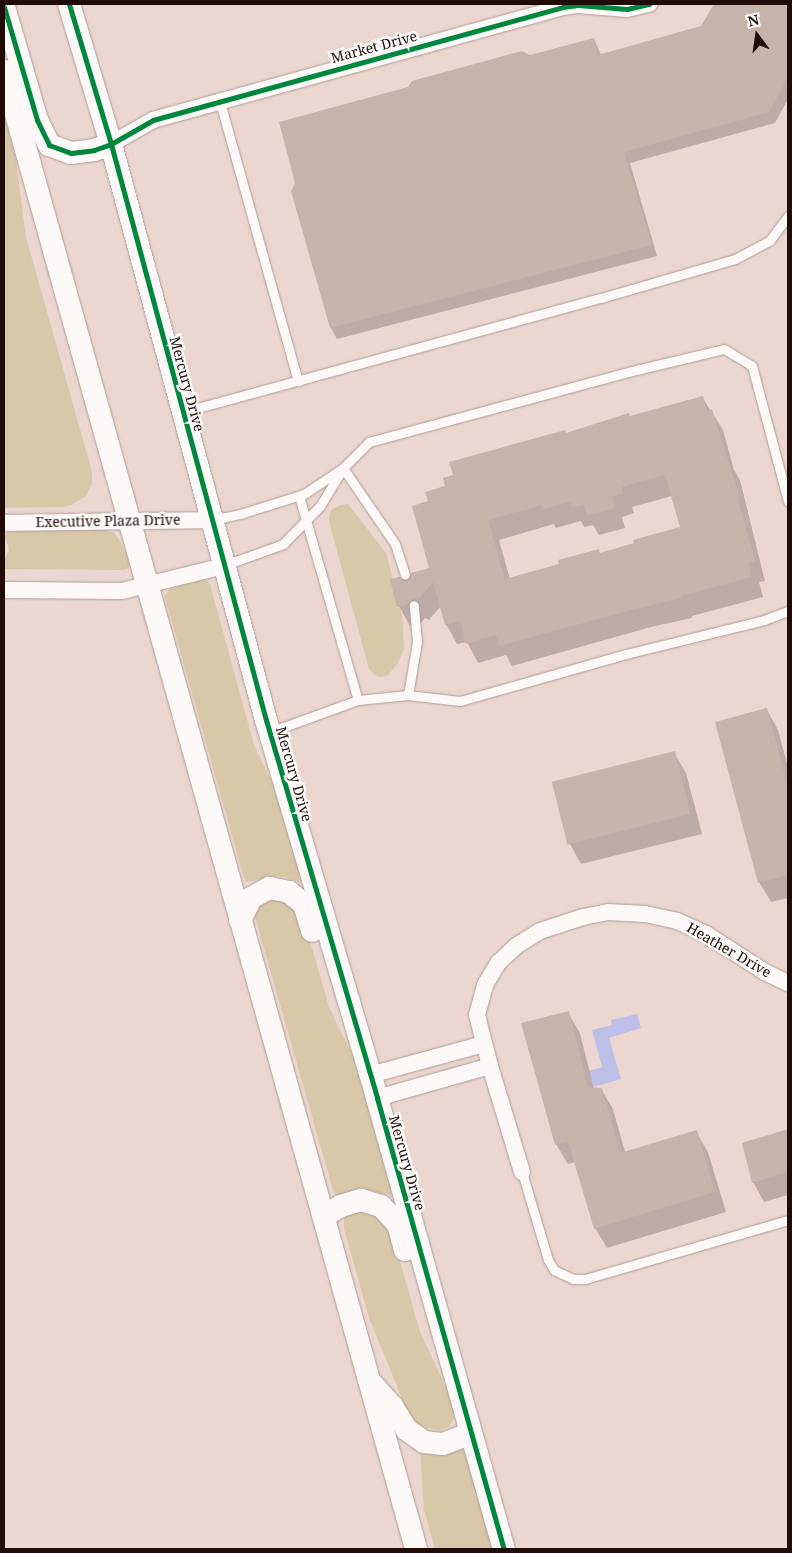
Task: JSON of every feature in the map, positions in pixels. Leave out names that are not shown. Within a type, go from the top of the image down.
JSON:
[{"type":"street","name":"Mercury Drive","points":[[68,4],[111,144],[270,732],[377,1098],[504,1549]]},
{"type":"street","name":"Market Drive","points":[[111,144],[153,120],[562,7],[578,4],[627,9],[650,4]]},
{"type":"street","points":[[4,7],[37,120],[49,145],[71,153],[94,150],[111,144]]},
{"type":"street","points":[[4,71],[416,1549]]},
{"type":"street","name":"Executive Plaza Drive","points":[[4,523],[212,520]]},
{"type":"street","points":[[4,590],[122,590],[148,586],[224,566]]},
{"type":"street","points":[[240,920],[251,898],[269,888],[289,892],[304,904],[332,998],[362,1052]]},
{"type":"street","name":"Heather Drive","points":[[522,1172],[490,1066],[477,1015],[485,985],[498,963],[516,946],[540,931],[559,924],[608,912],[646,914],[677,921],[706,934],[765,972],[788,983]]},
{"type":"street","points":[[370,1075],[484,1044]]},
{"type":"street","points":[[377,1098],[490,1066]]},
{"type":"street","points":[[323,1216],[341,1206],[361,1200],[381,1206],[398,1224],[428,1331],[462,1400]]},
{"type":"street","points":[[369,1380],[392,1406],[407,1430],[424,1442],[443,1444],[471,1433]]},
{"type":"lane","points":[[220,102],[298,381]]},
{"type":"lane","points":[[183,412],[735,259],[770,240],[788,216]]},
{"type":"lane","points":[[212,520],[240,514],[299,496],[343,468],[369,442],[636,370],[724,350],[752,366],[788,501]]},
{"type":"lane","points":[[224,566],[283,544],[320,506],[343,468]]},
{"type":"lane","points":[[343,468],[395,544],[405,574]]},
{"type":"lane","points":[[299,496],[358,700]]},
{"type":"lane","points":[[408,695],[417,642],[414,605]]},
{"type":"lane","points":[[270,732],[358,700],[408,695],[460,701],[626,654],[764,620],[788,611]]},
{"type":"lane","points":[[522,1172],[548,1260],[554,1270],[573,1279],[585,1279],[788,1220]]},
{"type":"shaded area","points":[[4,114],[15,155],[26,237],[92,472],[92,483],[86,496],[71,505],[63,507],[4,508]]},
{"type":"shaded area","points":[[348,504],[386,553],[402,614],[404,649],[398,663],[388,675],[380,677],[369,669],[330,525],[331,510],[340,505]]},
{"type":"shaded area","points":[[106,530],[114,533],[119,539],[129,562],[129,568],[123,570],[4,569],[4,561],[9,550],[5,536],[7,532]]},
{"type":"shaded area","points":[[202,580],[210,584],[254,745],[286,812],[302,881],[298,882],[285,877],[272,876],[247,882],[244,878],[165,597],[170,589]]},
{"type":"shaded area","points":[[288,897],[304,920],[329,1007],[357,1065],[392,1189],[391,1195],[362,1189],[336,1195],[333,1190],[255,917],[257,907],[264,898]]},
{"type":"shaded area","points":[[374,1208],[391,1229],[420,1332],[452,1400],[456,1415],[449,1427],[439,1430],[425,1428],[414,1421],[406,1408],[369,1318],[344,1229],[344,1218],[351,1210]]},
{"type":"shaded area","points":[[463,1446],[493,1549],[435,1549],[424,1510],[420,1448]]},
{"type":"water","points":[[637,1014],[641,1028],[609,1038],[621,1079],[594,1087],[589,1071],[602,1067],[592,1030],[612,1025],[611,1020]]},
{"type":"building","points":[[714,4],[788,4],[788,78],[769,112],[624,152],[652,245],[330,328],[291,191],[295,183],[279,122],[408,87],[412,81],[522,51],[530,55],[594,38],[598,55],[701,26]]},
{"type":"building","points":[[703,396],[707,411],[712,409],[740,498],[738,499],[755,561],[748,563],[752,577],[681,596],[682,598],[499,646],[496,635],[466,644],[460,621],[445,625],[433,582],[418,600],[413,599],[408,605],[397,607],[390,579],[399,577],[406,580],[411,573],[429,568],[412,506],[428,501],[425,492],[445,486],[443,478],[453,475],[449,462],[565,430],[566,433],[629,413],[630,416]],"holes":[[[665,475],[680,527],[633,540],[634,543],[600,553],[599,549],[558,560],[559,564],[505,579],[488,520],[542,505],[543,509],[570,502],[572,508],[584,505],[587,516],[615,508],[612,497],[623,493],[622,487]]]},
{"type":"building","points":[[767,708],[788,787],[788,875],[758,883],[715,722]]},
{"type":"building","points":[[675,751],[691,814],[567,845],[552,782]]},
{"type":"building","points":[[569,1011],[588,1087],[602,1088],[620,1153],[697,1130],[715,1192],[594,1229],[568,1141],[555,1145],[521,1023]]},
{"type":"building","points":[[788,1129],[788,1172],[752,1183],[742,1143]]},
{"type":"cycle path","points":[[69,4],[111,144],[266,720],[377,1098],[504,1549]]},
{"type":"cycle path","points":[[4,7],[37,120],[49,145],[71,153],[94,150],[111,144],[153,120],[563,7],[578,5],[627,9],[649,4]]}]
